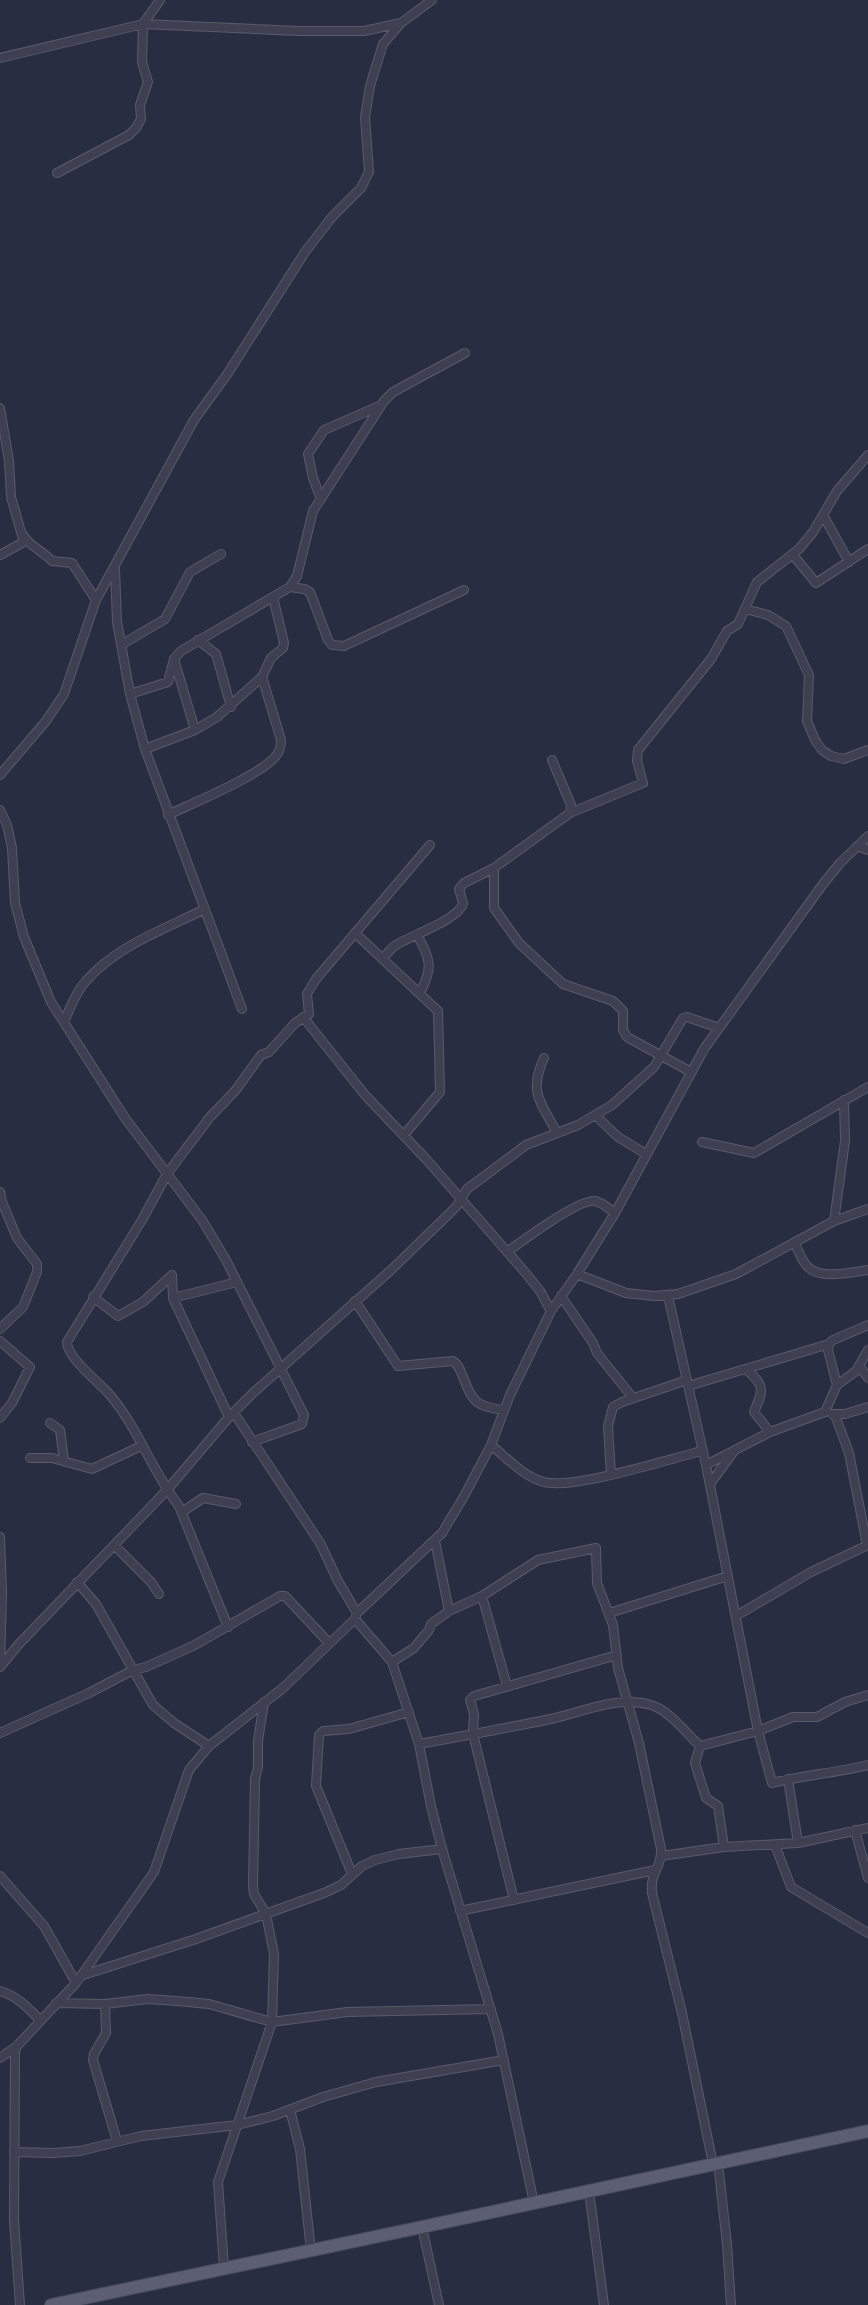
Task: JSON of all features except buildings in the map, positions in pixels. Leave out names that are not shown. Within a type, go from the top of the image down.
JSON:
[{"type":"main road","points":[[51,2305],[868,2130]]},
{"type":"street","points":[[57,173],[129,135],[136,128],[141,118],[140,105],[148,82],[142,63],[143,24],[160,0]]},
{"type":"street","points":[[0,775],[46,721],[64,694],[96,600],[194,420],[228,373],[305,252],[332,217],[361,188],[369,172],[365,117],[370,86],[383,44],[400,23],[432,0]]},
{"type":"street","points":[[0,58],[143,24],[298,31],[364,31],[400,23]]},
{"type":"street","points":[[130,694],[168,682],[174,659],[180,651],[290,587],[297,576],[308,526],[320,497],[380,406],[393,392],[465,353]]},
{"type":"street","points":[[320,497],[313,478],[309,454],[322,431],[380,406]]},
{"type":"street","points":[[0,408],[9,461],[11,497],[23,534],[27,542],[42,550],[52,561],[72,563],[96,600]]},
{"type":"street","points":[[383,958],[398,944],[459,910],[463,903],[459,890],[461,886],[494,868],[570,813],[643,783],[637,761],[638,750],[711,658],[727,631],[738,624],[758,582],[793,555],[810,536],[837,490],[868,455]]},
{"type":"street","points":[[822,515],[849,562]]},
{"type":"street","points":[[0,555],[22,543],[23,534]]},
{"type":"street","points":[[793,555],[816,583],[868,549]]},
{"type":"street","points":[[121,645],[165,619],[190,572],[221,554]]},
{"type":"street","points":[[114,569],[117,622],[130,694],[145,749],[242,1009]]},
{"type":"street","points":[[290,587],[310,592],[328,640],[337,647],[344,646],[464,590]]},
{"type":"street","points":[[102,590],[116,588]]},
{"type":"street","points":[[145,749],[195,730],[231,707],[262,677],[271,658],[283,648],[284,643],[273,597]]},
{"type":"street","points":[[746,609],[768,615],[786,626],[810,675],[807,721],[822,750],[831,756],[844,759],[868,750]]},
{"type":"street","points":[[198,640],[216,654],[231,707]]},
{"type":"street","points":[[174,659],[195,730]]},
{"type":"street","points":[[168,815],[261,769],[276,756],[281,747],[281,741],[262,677]]},
{"type":"street","points":[[552,760],[571,805],[570,813]]},
{"type":"street","points":[[0,810],[8,825],[12,848],[15,903],[24,937],[51,1002],[124,1118],[202,1220],[237,1282],[304,1415],[302,1424],[252,1442]]},
{"type":"street","points":[[0,2058],[17,2046],[76,1983],[154,1872],[186,1775],[209,1746],[283,1688],[435,1541],[463,1498],[491,1444],[504,1410],[551,1311],[615,1213],[691,1072],[719,1028],[823,884],[868,836]]},
{"type":"street","points":[[228,1627],[186,1528],[182,1512],[166,1490],[127,1417],[67,1348],[70,1335],[142,1220],[167,1174],[210,1117],[236,1091],[261,1056],[269,1052],[310,1011],[308,992],[320,974],[430,844]]},
{"type":"street","points":[[857,846],[868,850]]},
{"type":"street","points":[[494,868],[494,908],[519,943],[563,984],[613,1001],[623,1011],[623,1030],[627,1037],[691,1072]]},
{"type":"street","points":[[64,1022],[80,988],[99,968],[127,948],[205,909]]},
{"type":"street","points":[[356,934],[438,1011],[442,1085],[438,1098],[404,1135]]},
{"type":"street","points":[[417,935],[429,958],[428,977],[420,993]]},
{"type":"street","points":[[303,1017],[365,1095],[404,1135],[540,1291],[551,1311]]},
{"type":"street","points":[[0,1667],[77,1582],[166,1490],[232,1415],[280,1367],[391,1270],[456,1207],[467,1189],[519,1150],[578,1125],[625,1094],[654,1067],[685,1017],[719,1028]]},
{"type":"street","points":[[544,1058],[536,1077],[535,1089],[556,1133]]},
{"type":"street","points":[[702,1143],[754,1153],[868,1087]]},
{"type":"street","points":[[834,1221],[845,1142],[844,1100]]},
{"type":"street","points":[[595,1115],[618,1137],[646,1154]]},
{"type":"street","points":[[0,1192],[1,1202],[17,1238],[37,1264],[37,1272],[23,1307],[0,1329]]},
{"type":"street","points":[[507,1252],[572,1209],[589,1201],[602,1203],[615,1213]]},
{"type":"street","points":[[577,1274],[626,1293],[668,1296],[736,1274],[834,1221],[868,1209]]},
{"type":"street","points":[[795,1243],[805,1264],[811,1270],[831,1274],[868,1270]]},
{"type":"street","points":[[93,1297],[117,1316],[143,1302],[172,1275],[172,1298],[232,1415],[320,1543],[356,1616],[392,1662],[419,1744],[442,1850],[491,2009],[534,2203]]},
{"type":"street","points":[[172,1298],[237,1282]]},
{"type":"street","points":[[561,1296],[593,1343],[597,1353],[633,1398]]},
{"type":"street","points":[[668,1296],[710,1484],[758,1731],[772,1783],[868,1765]]},
{"type":"street","points":[[355,1301],[398,1366],[453,1361],[458,1364],[473,1399],[486,1408],[504,1410]]},
{"type":"street","points":[[611,1474],[609,1426],[610,1412],[613,1407],[633,1398],[746,1369],[829,1344],[833,1340],[868,1325]]},
{"type":"street","points":[[0,1341],[30,1367],[12,1403],[0,1418]]},
{"type":"street","points":[[829,1344],[828,1350],[837,1385]]},
{"type":"street","points":[[825,1412],[837,1385],[859,1366],[868,1350]]},
{"type":"street","points":[[859,1366],[868,1378]]},
{"type":"street","points":[[746,1369],[760,1382],[762,1392],[754,1412],[770,1432]]},
{"type":"street","points":[[706,1465],[770,1432],[825,1412],[834,1415],[845,1414],[868,1407]]},
{"type":"street","points":[[736,1616],[811,1572],[867,1545],[849,1453],[834,1415]]},
{"type":"street","points":[[50,1423],[60,1430],[64,1460]]},
{"type":"street","points":[[491,1444],[517,1467],[542,1482],[562,1484],[702,1451]]},
{"type":"street","points":[[30,1458],[52,1458],[92,1468],[141,1446]]},
{"type":"street","points":[[710,1484],[734,1451]]},
{"type":"street","points":[[182,1512],[203,1498],[236,1504]]},
{"type":"street","points":[[0,1537],[2,1593],[0,1667]]},
{"type":"street","points":[[435,1541],[449,1611]]},
{"type":"street","points":[[114,1545],[151,1582],[159,1594]]},
{"type":"street","points":[[392,1662],[414,1648],[431,1624],[449,1611],[482,1596],[538,1560],[596,1548],[597,1583],[616,1637],[618,1668],[652,1806],[661,1856],[651,1878],[652,1893],[682,2013],[715,2164],[727,2244],[730,2305]]},
{"type":"street","points":[[609,1613],[728,1576]]},
{"type":"street","points":[[77,1582],[96,1604],[153,1705],[174,1723],[209,1746]]},
{"type":"street","points":[[0,1733],[89,1693],[133,1670],[147,1667],[228,1627],[280,1596],[285,1596],[329,1643]]},
{"type":"street","points":[[482,1596],[507,1686]]},
{"type":"street","points":[[514,1900],[473,1734],[474,1714],[470,1700],[474,1696],[617,1655]]},
{"type":"street","points":[[700,1746],[758,1731],[793,1717],[817,1717],[845,1702],[868,1695]]},
{"type":"street","points":[[224,2268],[217,2188],[272,2022],[275,1960],[266,1914],[254,1894],[255,1779],[264,1702]]},
{"type":"street","points":[[419,1744],[628,1702],[651,1705],[661,1710],[700,1746]]},
{"type":"street","points":[[352,1874],[316,1786],[318,1736],[323,1731],[350,1729],[409,1712]]},
{"type":"street","points":[[700,1746],[695,1763],[706,1798],[718,1806],[724,1847]]},
{"type":"street","points":[[788,1779],[798,1843]]},
{"type":"street","points":[[661,1856],[724,1847],[798,1843],[868,1828]]},
{"type":"street","points":[[855,1830],[868,1878]]},
{"type":"street","points":[[775,1845],[791,1887],[868,1934]]},
{"type":"street","points":[[81,1976],[194,1940],[324,1893],[340,1885],[362,1866],[375,1860],[399,1854],[442,1850]]},
{"type":"street","points":[[460,1911],[656,1870]]},
{"type":"street","points":[[0,1876],[44,1926],[76,1983]]},
{"type":"street","points":[[0,1991],[7,1993],[25,2006],[40,2020]]},
{"type":"street","points":[[56,2004],[105,2004],[148,1999],[188,2002],[209,2004],[272,2022],[347,2012],[491,2009]]},
{"type":"street","points":[[105,2004],[106,2033],[93,2060],[117,2140]]},
{"type":"street","points":[[17,2046],[15,2051],[14,2220],[20,2305]]},
{"type":"street","points":[[14,2152],[80,2151],[117,2140],[141,2136],[237,2125],[273,2116],[323,2097],[376,2082],[504,2060]]},
{"type":"street","points":[[290,2110],[301,2160],[311,2251]]},
{"type":"street","points":[[589,2191],[604,2305]]},
{"type":"street","points":[[422,2227],[439,2305]]}]
